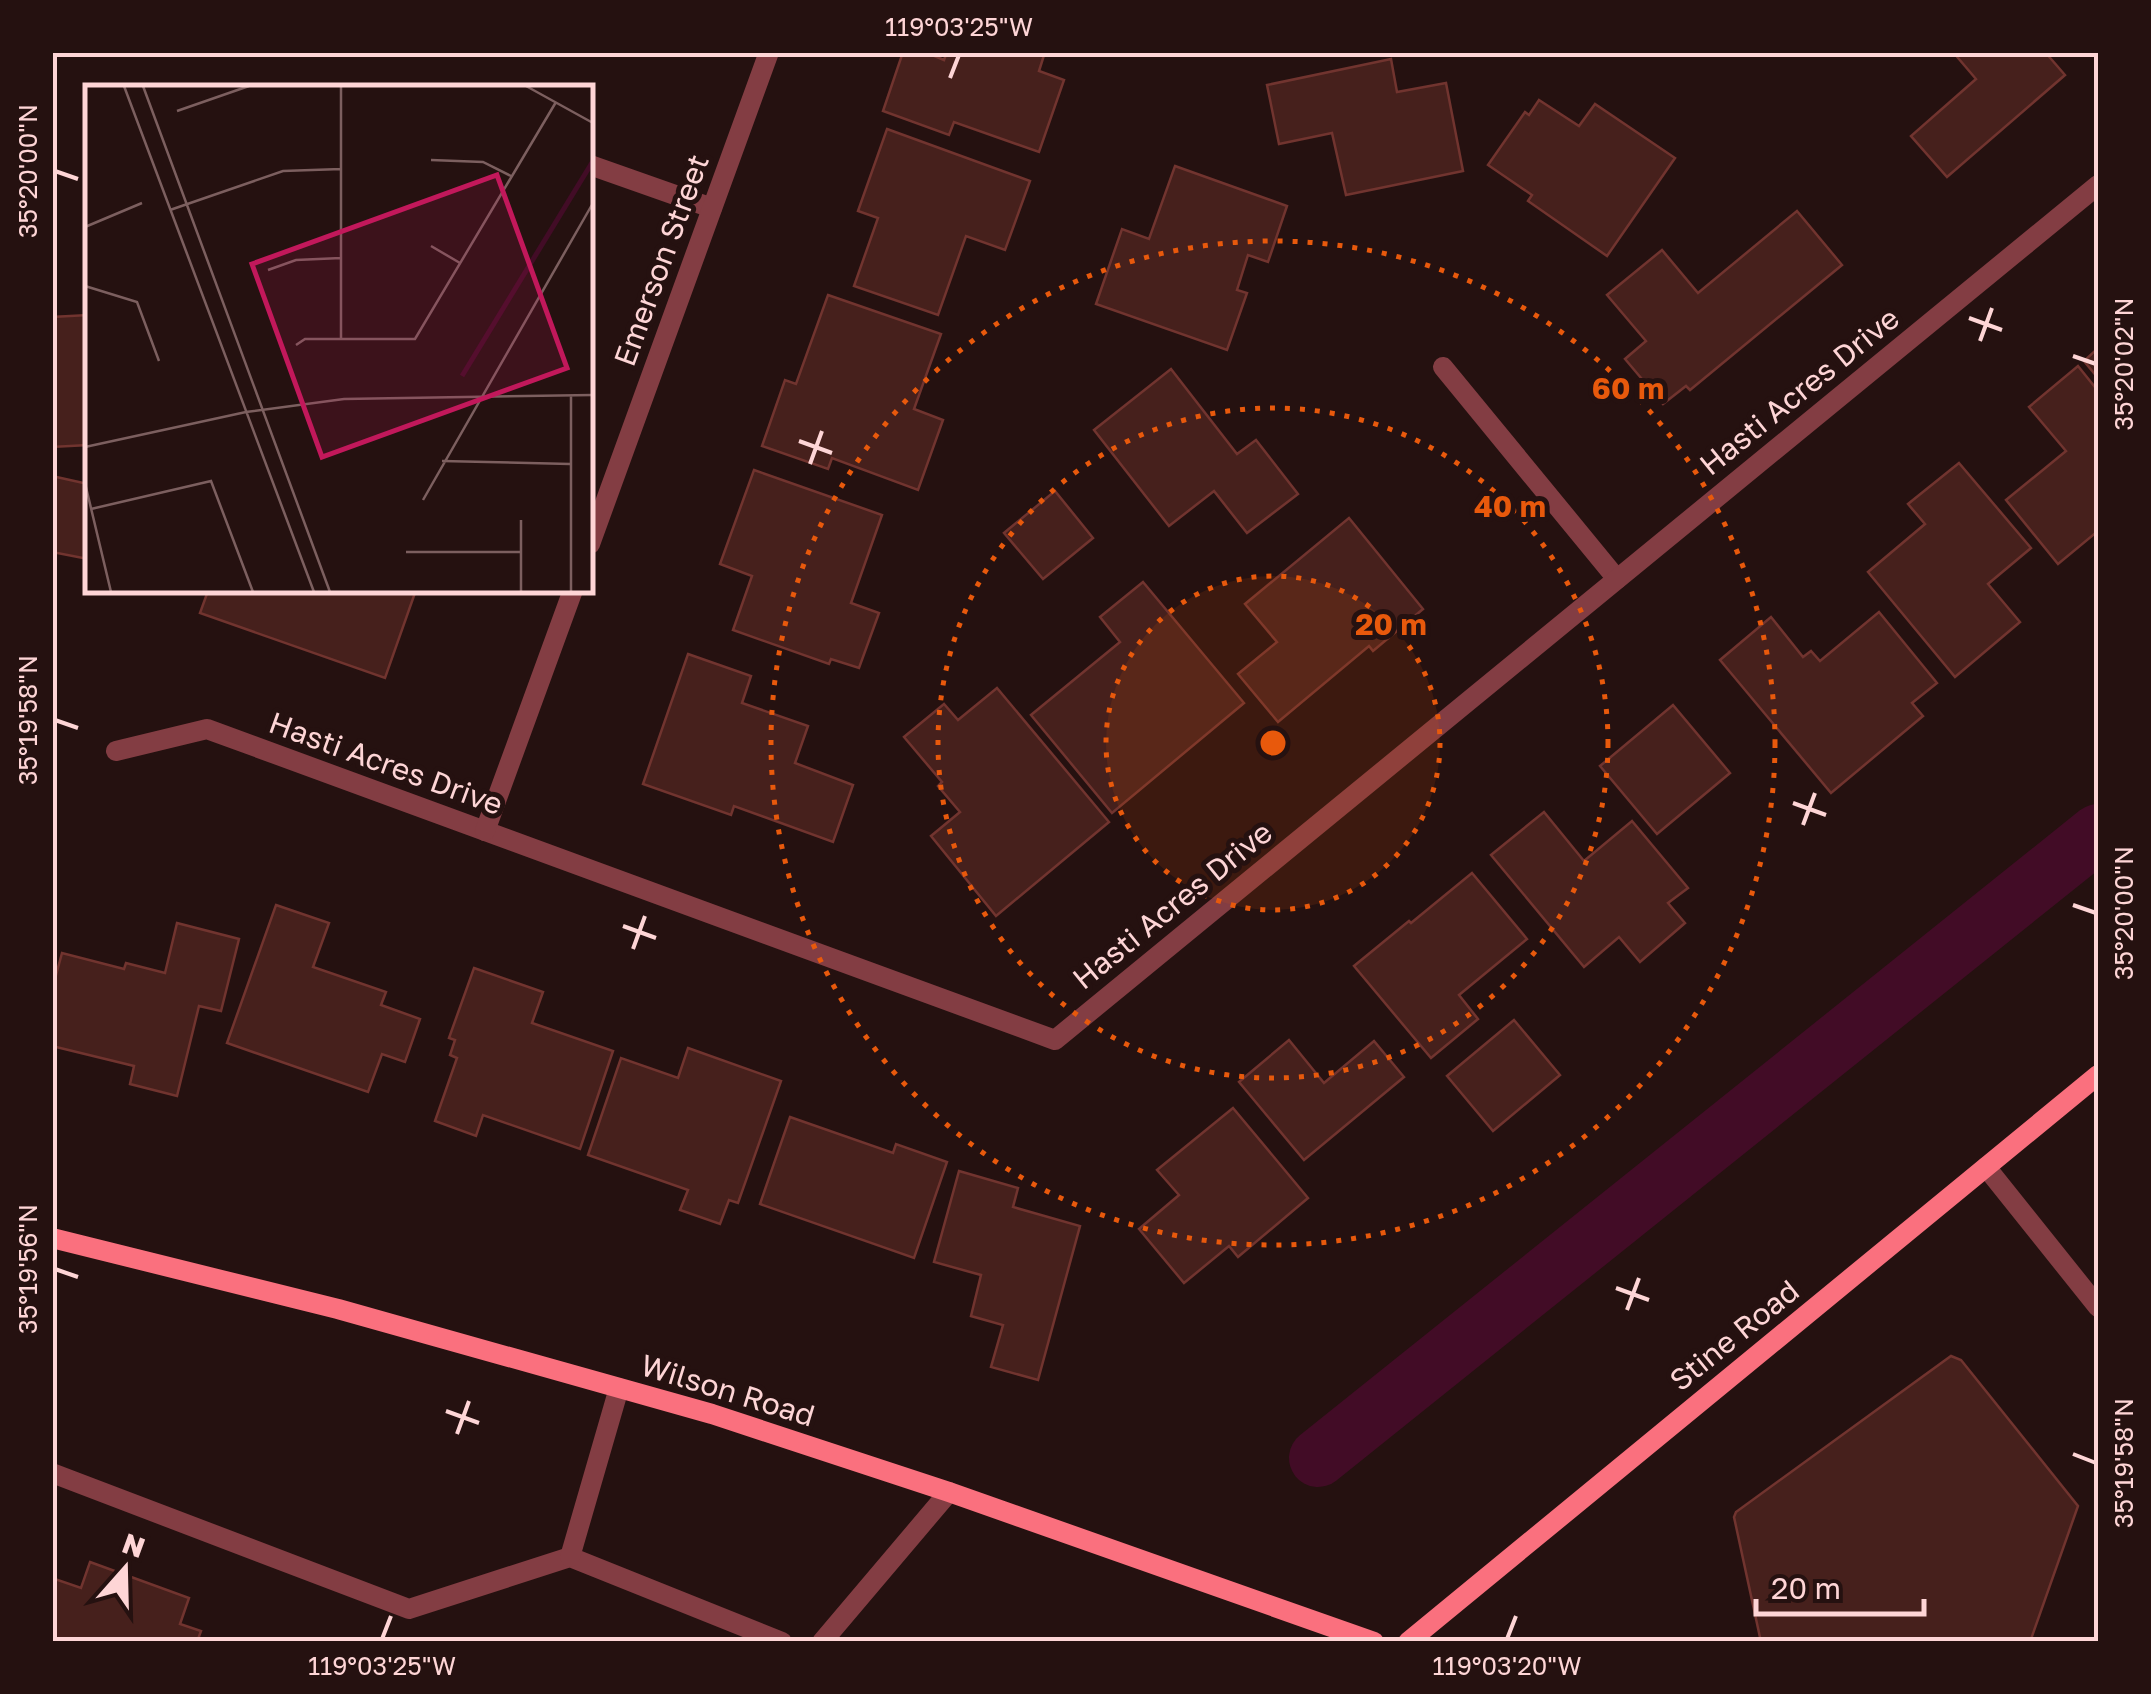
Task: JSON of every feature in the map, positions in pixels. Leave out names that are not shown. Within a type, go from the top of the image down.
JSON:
[{"type":"street","name":"Emerson Street","points":[[592,538],[768,52]]},
{"type":"street","points":[[592,166],[712,208]]},
{"type":"street","name":"Hasti Acres Drive","points":[[116,750],[206,729],[1055,1040],[2098,184]]},
{"type":"street","points":[[1443,367],[1617,579]]},
{"type":"street","points":[[486,831],[572,592]]},
{"type":"street","name":"Stine Road","points":[[1408,1642],[2098,1075]]},
{"type":"street","points":[[1986,1167],[2098,1307]]},
{"type":"street","name":"Wilson Road","points":[[52,1238],[338,1309],[712,1414],[949,1492],[1374,1642]]},
{"type":"street","points":[[570,1558],[619,1388]]},
{"type":"street","points":[[52,1473],[409,1609],[570,1558],[782,1642]]},
{"type":"street","points":[[822,1642],[949,1492]]},
{"type":"building","points":[[903,52],[925,52],[944,60],[947,52],[1045,52],[1039,71],[1064,80],[1039,152],[954,122],[949,135],[883,111]]},
{"type":"building","points":[[1953,52],[2045,52],[2065,75],[1947,177],[1911,136],[1976,79]]},
{"type":"building","points":[[1391,59],[1397,92],[1446,83],[1463,171],[1346,195],[1332,133],[1279,144],[1267,85]]},
{"type":"building","points":[[1539,100],[1579,126],[1595,104],[1675,158],[1607,256],[1528,201],[1532,195],[1488,165],[1525,112],[1529,115]]},
{"type":"building","points":[[887,129],[1030,181],[1005,250],[966,236],[938,315],[854,286],[878,218],[858,211]]},
{"type":"building","points":[[1175,166],[1287,206],[1268,262],[1248,255],[1237,290],[1247,293],[1227,350],[1096,304],[1122,229],[1149,239]]},
{"type":"building","points":[[1797,211],[1842,265],[1690,390],[1686,386],[1663,404],[1625,359],[1646,341],[1607,295],[1662,250],[1698,293]]},
{"type":"building","points":[[828,295],[941,334],[914,409],[943,420],[918,490],[832,458],[828,469],[762,446],[785,380],[796,384]]},
{"type":"building","points":[[85,315],[85,445],[52,447],[52,317]]},
{"type":"building","points":[[2098,348],[2098,378],[2084,361]]},
{"type":"building","points":[[2078,366],[2098,391],[2098,531],[2058,564],[2006,500],[2066,451],[2029,407]]},
{"type":"building","points":[[1171,369],[1237,454],[1256,440],[1298,494],[1247,533],[1214,491],[1169,526],[1094,430]]},
{"type":"building","points":[[1959,463],[2031,548],[1988,584],[2020,622],[1955,677],[1868,572],[1925,524],[1908,504]]},
{"type":"building","points":[[754,470],[882,515],[851,603],[879,613],[859,668],[831,659],[829,664],[733,630],[752,576],[720,564]]},
{"type":"building","points":[[52,476],[85,483],[85,558],[52,552]]},
{"type":"building","points":[[1055,491],[1093,538],[1043,579],[1004,533]]},
{"type":"building","points":[[1349,518],[1423,609],[1373,651],[1369,646],[1278,722],[1238,674],[1277,642],[1245,604]]},
{"type":"building","points":[[1143,582],[1244,703],[1112,813],[1031,715],[1120,642],[1100,617]]},
{"type":"building","points":[[208,592],[415,592],[385,678],[200,613]]},
{"type":"building","points":[[1879,612],[1937,683],[1912,703],[1923,716],[1831,793],[1720,660],[1771,617],[1803,657],[1811,651],[1820,661]]},
{"type":"building","points":[[688,654],[751,676],[742,703],[808,726],[795,763],[853,785],[833,842],[734,806],[731,815],[643,784]]},
{"type":"building","points":[[997,688],[1109,822],[996,916],[931,836],[960,812],[938,786],[942,782],[904,737],[944,704],[958,720]]},
{"type":"building","points":[[1673,705],[1730,773],[1657,834],[1600,766]]},
{"type":"building","points":[[1544,812],[1584,861],[1632,821],[1688,888],[1668,903],[1685,923],[1640,962],[1619,937],[1584,967],[1491,855]]},
{"type":"building","points":[[1472,873],[1527,939],[1459,995],[1478,1019],[1431,1058],[1354,966]]},
{"type":"building","points":[[276,905],[329,923],[313,967],[386,992],[381,1005],[420,1019],[405,1062],[382,1054],[368,1092],[227,1043]]},
{"type":"building","points":[[177,923],[239,939],[221,1011],[199,1006],[177,1096],[130,1084],[134,1066],[52,1046],[52,990],[62,953],[124,969],[126,963],[165,973]]},
{"type":"building","points":[[474,968],[543,992],[532,1023],[613,1051],[580,1149],[483,1115],[476,1136],[435,1121],[457,1058],[450,1055],[455,1040],[449,1038]]},
{"type":"building","points":[[1514,1020],[1560,1075],[1493,1131],[1447,1076]]},
{"type":"building","points":[[1289,1040],[1324,1083],[1374,1041],[1404,1077],[1304,1160],[1239,1082]]},
{"type":"building","points":[[688,1048],[781,1081],[738,1203],[729,1200],[720,1224],[680,1210],[688,1190],[588,1155],[621,1058],[678,1078]]},
{"type":"building","points":[[1233,1108],[1308,1198],[1238,1257],[1229,1246],[1184,1283],[1139,1229],[1179,1195],[1157,1170]]},
{"type":"building","points":[[790,1117],[893,1153],[896,1144],[947,1162],[914,1258],[760,1204]]},
{"type":"building","points":[[959,1171],[1018,1188],[1013,1207],[1080,1226],[1038,1380],[991,1367],[1003,1325],[971,1316],[981,1275],[934,1262]]},
{"type":"building","points":[[1951,1356],[1961,1360],[2078,1506],[2030,1642],[1761,1642],[1736,1512]]},
{"type":"building","points":[[90,1562],[189,1598],[180,1624],[201,1631],[197,1642],[52,1642],[52,1578],[81,1588]]},
{"type":"waterway","points":[[1318,1458],[2098,833]]}]
